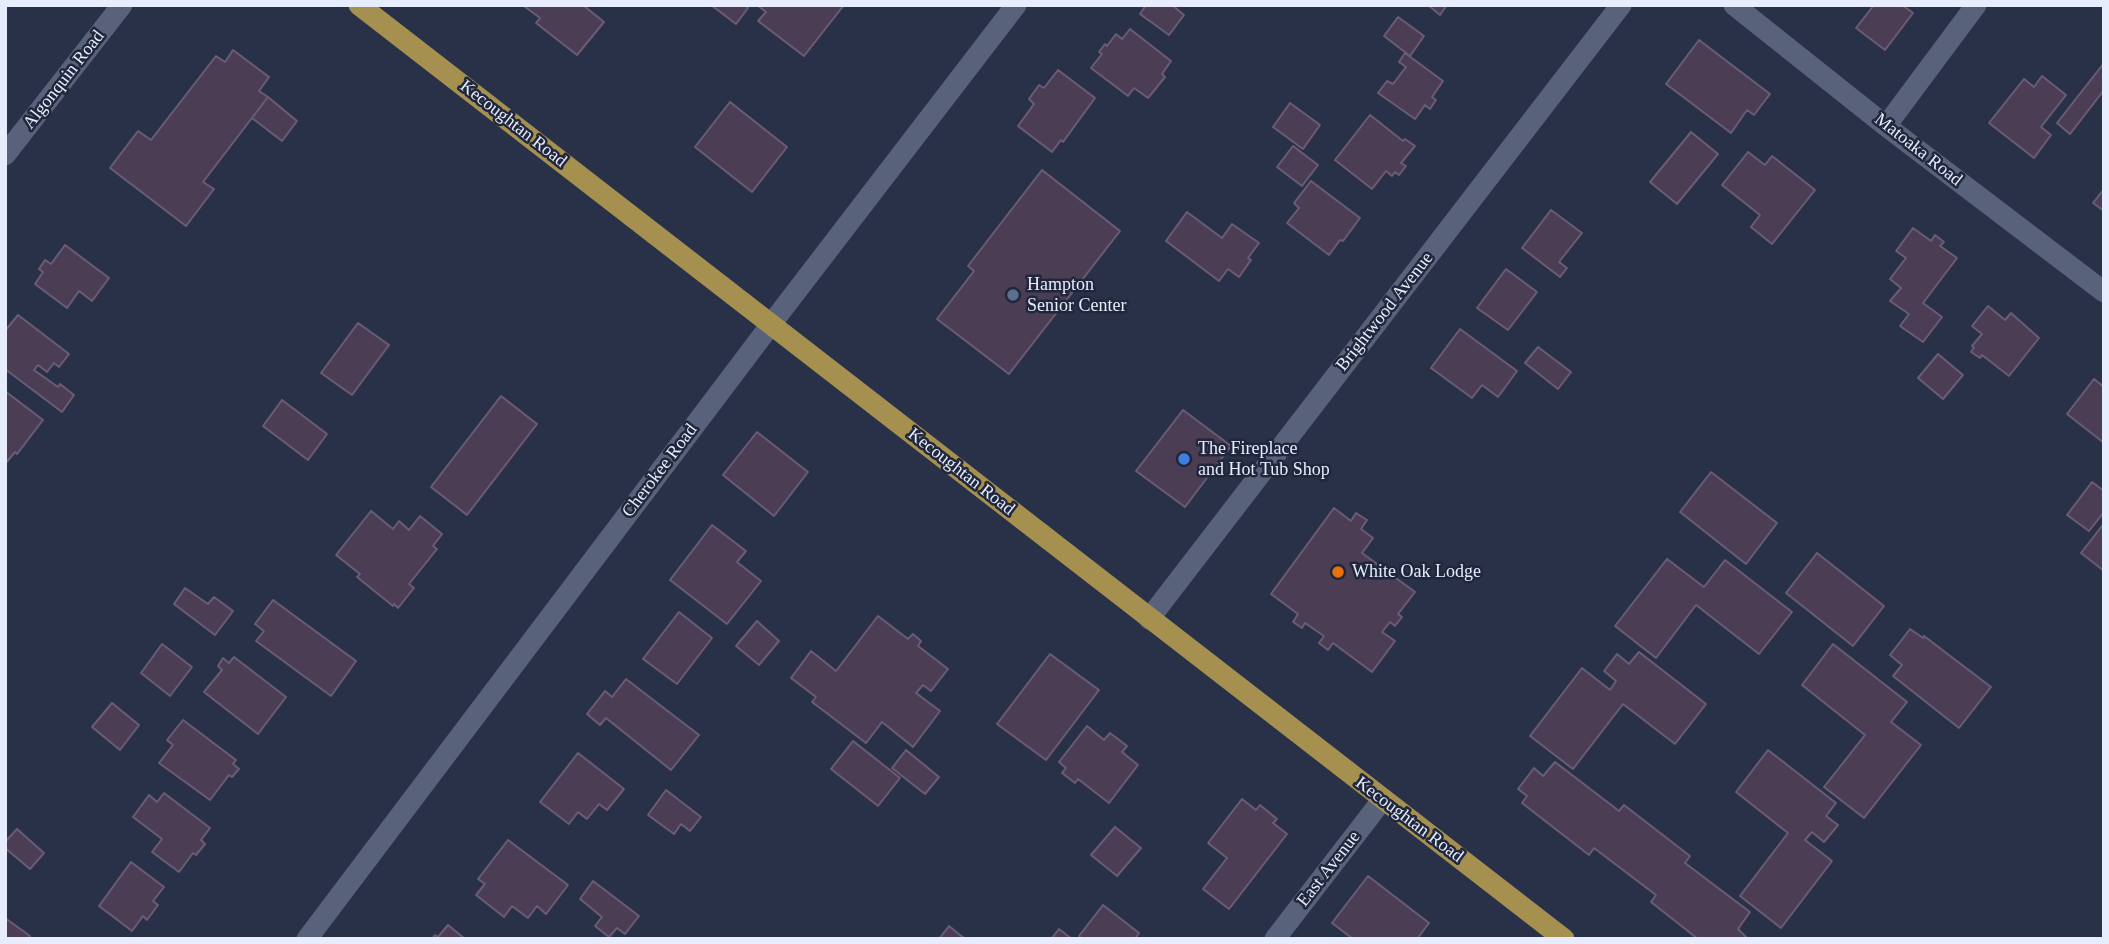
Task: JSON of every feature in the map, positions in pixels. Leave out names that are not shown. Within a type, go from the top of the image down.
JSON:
[{"type":"main road","name":"Kecoughtan Road","points":[[359,5],[1564,939]]},
{"type":"street","name":"Algonquin Road","points":[[5,155],[122,5]]},
{"type":"street","name":"Cherokee Road","points":[[307,939],[1016,5]]},
{"type":"street","name":"Brightwood Avenue","points":[[1149,619],[1621,5]]},
{"type":"street","name":"Matoaka Road","points":[[1734,5],[1886,126],[2104,292]]},
{"type":"street","points":[[1886,126],[1976,5]]},
{"type":"street","name":"East Avenue","points":[[1275,939],[1383,799]]},
{"type":"building","points":[[583,5],[604,22],[577,55],[536,23],[540,18],[524,6]]},
{"type":"building","points":[[711,5],[745,5],[748,8],[736,24]]},
{"type":"building","points":[[757,5],[844,5],[804,56],[758,21],[766,12]]},
{"type":"building","points":[[1146,5],[1172,5],[1184,15],[1169,35],[1140,14]]},
{"type":"building","points":[[1428,5],[1447,5],[1440,15]]},
{"type":"building","points":[[1874,5],[1902,5],[1913,13],[1885,50],[1856,28]]},
{"type":"building","points":[[1398,17],[1424,36],[1410,56],[1384,36]]},
{"type":"building","points":[[1130,29],[1171,61],[1162,74],[1165,77],[1148,98],[1134,88],[1128,96],[1091,68],[1102,54],[1099,52],[1105,44],[1107,46],[1116,34],[1122,39]]},
{"type":"building","points":[[1699,40],[1770,94],[1754,115],[1747,110],[1731,133],[1666,84]]},
{"type":"building","points":[[233,50],[269,77],[259,91],[268,97],[203,182],[214,189],[186,226],[110,168],[138,131],[151,140],[216,56],[225,62]]},
{"type":"building","points":[[1405,53],[1443,81],[1432,97],[1436,100],[1430,109],[1425,105],[1415,119],[1378,93],[1387,81],[1393,84],[1406,67],[1399,62]]},
{"type":"building","points":[[2104,63],[2104,90],[2070,134],[2057,123]]},
{"type":"building","points":[[1058,70],[1095,98],[1063,142],[1061,140],[1052,152],[1018,126],[1034,104],[1029,99],[1039,85],[1044,88]]},
{"type":"building","points":[[2042,76],[2066,95],[2041,127],[2051,135],[2034,158],[1989,123],[2024,79],[2034,87]]},
{"type":"building","points":[[268,97],[297,121],[282,141],[252,118]]},
{"type":"building","points":[[730,102],[787,147],[752,192],[695,147]]},
{"type":"building","points":[[1290,103],[1320,125],[1303,149],[1273,127]]},
{"type":"building","points":[[1370,115],[1403,141],[1405,139],[1415,146],[1401,163],[1406,166],[1399,175],[1395,172],[1392,176],[1386,171],[1372,189],[1335,160]]},
{"type":"building","points":[[1691,132],[1718,154],[1677,204],[1650,182]]},
{"type":"building","points":[[1293,146],[1318,165],[1302,186],[1277,167]]},
{"type":"building","points":[[1748,152],[1765,165],[1772,156],[1815,190],[1772,244],[1751,227],[1760,215],[1722,185]]},
{"type":"building","name":"Hampton Senior Center","points":[[1042,170],[1120,231],[1009,374],[937,319],[974,271],[968,266]]},
{"type":"building","points":[[1311,181],[1360,218],[1329,255],[1287,223],[1299,208],[1294,203]]},
{"type":"building","points":[[2104,189],[2104,211],[2093,203]]},
{"type":"building","points":[[1551,210],[1582,233],[1559,262],[1567,268],[1560,277],[1522,248]]},
{"type":"building","points":[[1187,212],[1222,238],[1232,224],[1259,243],[1239,277],[1228,269],[1219,281],[1166,241]]},
{"type":"building","points":[[1913,228],[1931,241],[1935,235],[1944,242],[1940,246],[1957,258],[1923,303],[1942,317],[1923,342],[1900,326],[1909,314],[1890,301],[1901,288],[1890,279],[1906,258],[1896,251]]},
{"type":"building","points":[[65,245],[109,278],[92,301],[79,291],[67,308],[35,284],[43,272],[39,269],[45,260],[51,264]]},
{"type":"building","points":[[1506,269],[1537,292],[1508,330],[1477,308]]},
{"type":"building","points":[[1988,306],[2005,320],[2011,313],[2039,338],[2009,376],[1982,355],[1980,358],[1971,352],[1974,348],[1972,346],[1982,334],[1972,326]]},
{"type":"building","points":[[18,315],[69,354],[59,367],[54,363],[47,372],[38,365],[34,370],[74,395],[62,412],[5,369],[5,331]]},
{"type":"building","points":[[358,323],[389,345],[352,395],[321,373]]},
{"type":"building","points":[[1460,329],[1517,371],[1498,397],[1482,385],[1472,398],[1431,368]]},
{"type":"building","points":[[1538,347],[1571,372],[1558,389],[1525,363]]},
{"type":"building","points":[[1938,354],[1963,375],[1943,399],[1918,378]]},
{"type":"building","points":[[2094,379],[2104,387],[2104,443],[2067,414]]},
{"type":"building","points":[[5,391],[43,420],[17,454],[15,452],[5,464]]},
{"type":"building","points":[[501,396],[537,424],[467,515],[431,487]]},
{"type":"building","points":[[282,400],[327,434],[308,460],[263,426]]},
{"type":"building","name":"The Fireplace and Hot Tub Shop","points":[[1183,410],[1231,446],[1185,507],[1136,471]]},
{"type":"building","points":[[757,432],[808,472],[774,516],[723,475]]},
{"type":"building","points":[[1711,472],[1777,523],[1746,564],[1680,512]]},
{"type":"building","points":[[2092,482],[2104,491],[2104,512],[2089,531],[2067,515]]},
{"type":"building","name":"White Oak Lodge","points":[[1334,508],[1351,521],[1356,513],[1367,520],[1361,529],[1373,538],[1362,553],[1415,592],[1398,614],[1402,617],[1395,626],[1390,622],[1382,632],[1395,641],[1372,672],[1333,643],[1328,650],[1319,643],[1324,636],[1305,623],[1302,628],[1293,622],[1298,614],[1271,594]]},
{"type":"building","points":[[371,511],[393,529],[399,521],[409,530],[420,516],[442,534],[433,546],[437,549],[409,584],[414,588],[398,608],[357,577],[360,574],[336,555]]},
{"type":"building","points":[[712,525],[746,551],[737,562],[761,581],[727,624],[670,580]]},
{"type":"building","points":[[2102,526],[2104,527],[2104,571],[2081,553]]},
{"type":"building","points":[[1817,553],[1884,606],[1853,646],[1786,593]]},
{"type":"building","points":[[1667,559],[1704,587],[1725,560],[1792,612],[1759,654],[1696,605],[1656,658],[1615,626]]},
{"type":"building","points":[[185,588],[208,604],[214,597],[233,611],[215,635],[174,604]]},
{"type":"building","points":[[273,600],[356,661],[331,696],[256,641],[264,631],[255,624]]},
{"type":"building","points":[[679,612],[712,638],[677,684],[643,659]]},
{"type":"building","points":[[878,616],[908,639],[913,634],[921,641],[918,646],[948,669],[931,691],[923,685],[916,693],[940,711],[913,747],[882,722],[866,743],[812,702],[816,697],[791,678],[811,651],[836,671]]},
{"type":"building","points":[[757,621],[779,641],[759,665],[736,646]]},
{"type":"building","points":[[1910,629],[1923,638],[1924,636],[1991,687],[1959,728],[1893,676],[1902,665],[1890,655]]},
{"type":"building","points":[[162,644],[192,667],[170,696],[141,673]]},
{"type":"building","points":[[1833,644],[1907,702],[1891,722],[1921,745],[1864,818],[1824,787],[1865,735],[1802,685]]},
{"type":"building","points":[[1639,652],[1706,704],[1675,744],[1623,704],[1573,769],[1530,736],[1582,668],[1610,690],[1616,681],[1604,671],[1617,654],[1629,664]]},
{"type":"building","points":[[1050,654],[1099,690],[1046,760],[997,724]]},
{"type":"building","points":[[234,657],[286,697],[258,734],[204,692],[222,670],[218,666],[223,658],[229,663]]},
{"type":"building","points":[[626,679],[699,735],[671,770],[606,718],[600,725],[587,714],[605,691],[612,697]]},
{"type":"building","points":[[112,703],[139,725],[120,750],[92,727]]},
{"type":"building","points":[[183,720],[236,760],[233,764],[239,769],[232,777],[229,775],[210,800],[159,763],[173,745],[167,740]]},
{"type":"building","points":[[1087,726],[1104,740],[1110,733],[1127,746],[1122,752],[1138,765],[1109,803],[1078,779],[1075,783],[1062,773],[1066,768],[1059,762]]},
{"type":"building","points":[[853,741],[900,778],[878,806],[831,769]]},
{"type":"building","points":[[906,750],[939,777],[925,794],[892,768]]},
{"type":"building","points":[[1768,750],[1836,803],[1826,816],[1838,825],[1824,842],[1812,832],[1805,840],[1832,861],[1781,928],[1740,896],[1788,833],[1736,792]]},
{"type":"building","points":[[578,753],[624,789],[607,810],[599,804],[587,819],[578,812],[569,824],[540,802]]},
{"type":"building","points":[[1555,762],[1619,811],[1624,805],[1690,856],[1685,863],[1750,912],[1738,929],[1748,939],[1698,939],[1651,902],[1656,895],[1594,848],[1589,855],[1522,803],[1527,796],[1518,789],[1534,768],[1543,776]]},
{"type":"building","points":[[666,790],[701,817],[690,831],[681,824],[674,834],[648,815]]},
{"type":"building","points":[[164,793],[210,828],[201,840],[205,844],[196,855],[193,853],[179,872],[152,852],[162,839],[133,817],[149,795],[157,802]]},
{"type":"building","points":[[1242,799],[1256,810],[1260,805],[1277,819],[1273,823],[1287,834],[1229,909],[1203,889],[1227,858],[1208,843]]},
{"type":"building","points":[[1115,827],[1141,848],[1117,876],[1091,855]]},
{"type":"building","points":[[17,829],[44,853],[30,869],[5,848],[5,842]]},
{"type":"building","points":[[508,840],[568,885],[546,914],[537,906],[528,918],[512,906],[504,917],[476,895],[485,884],[478,879]]},
{"type":"building","points":[[131,862],[164,887],[153,901],[158,905],[147,920],[143,916],[132,931],[99,906]]},
{"type":"building","points":[[1368,876],[1429,923],[1417,939],[1353,939],[1332,923]]},
{"type":"building","points":[[593,881],[639,916],[625,934],[617,928],[609,937],[595,926],[602,917],[580,899]]},
{"type":"building","points":[[1103,905],[1139,933],[1135,939],[1082,939],[1079,936]]},
{"type":"building","points":[[5,918],[30,936],[27,939],[5,939]]},
{"type":"building","points":[[448,925],[465,939],[432,939],[435,935],[438,937]]},
{"type":"building","points":[[949,926],[965,939],[939,939]]},
{"type":"building","points":[[1059,929],[1072,939],[1051,939]]},
{"type":"place","name":"Hampton Senior Center","points":[[1013,295]]},
{"type":"place","name":"The Fireplace and Hot Tub Shop","points":[[1184,459]]},
{"type":"place","name":"White Oak Lodge","points":[[1338,572]]}]
